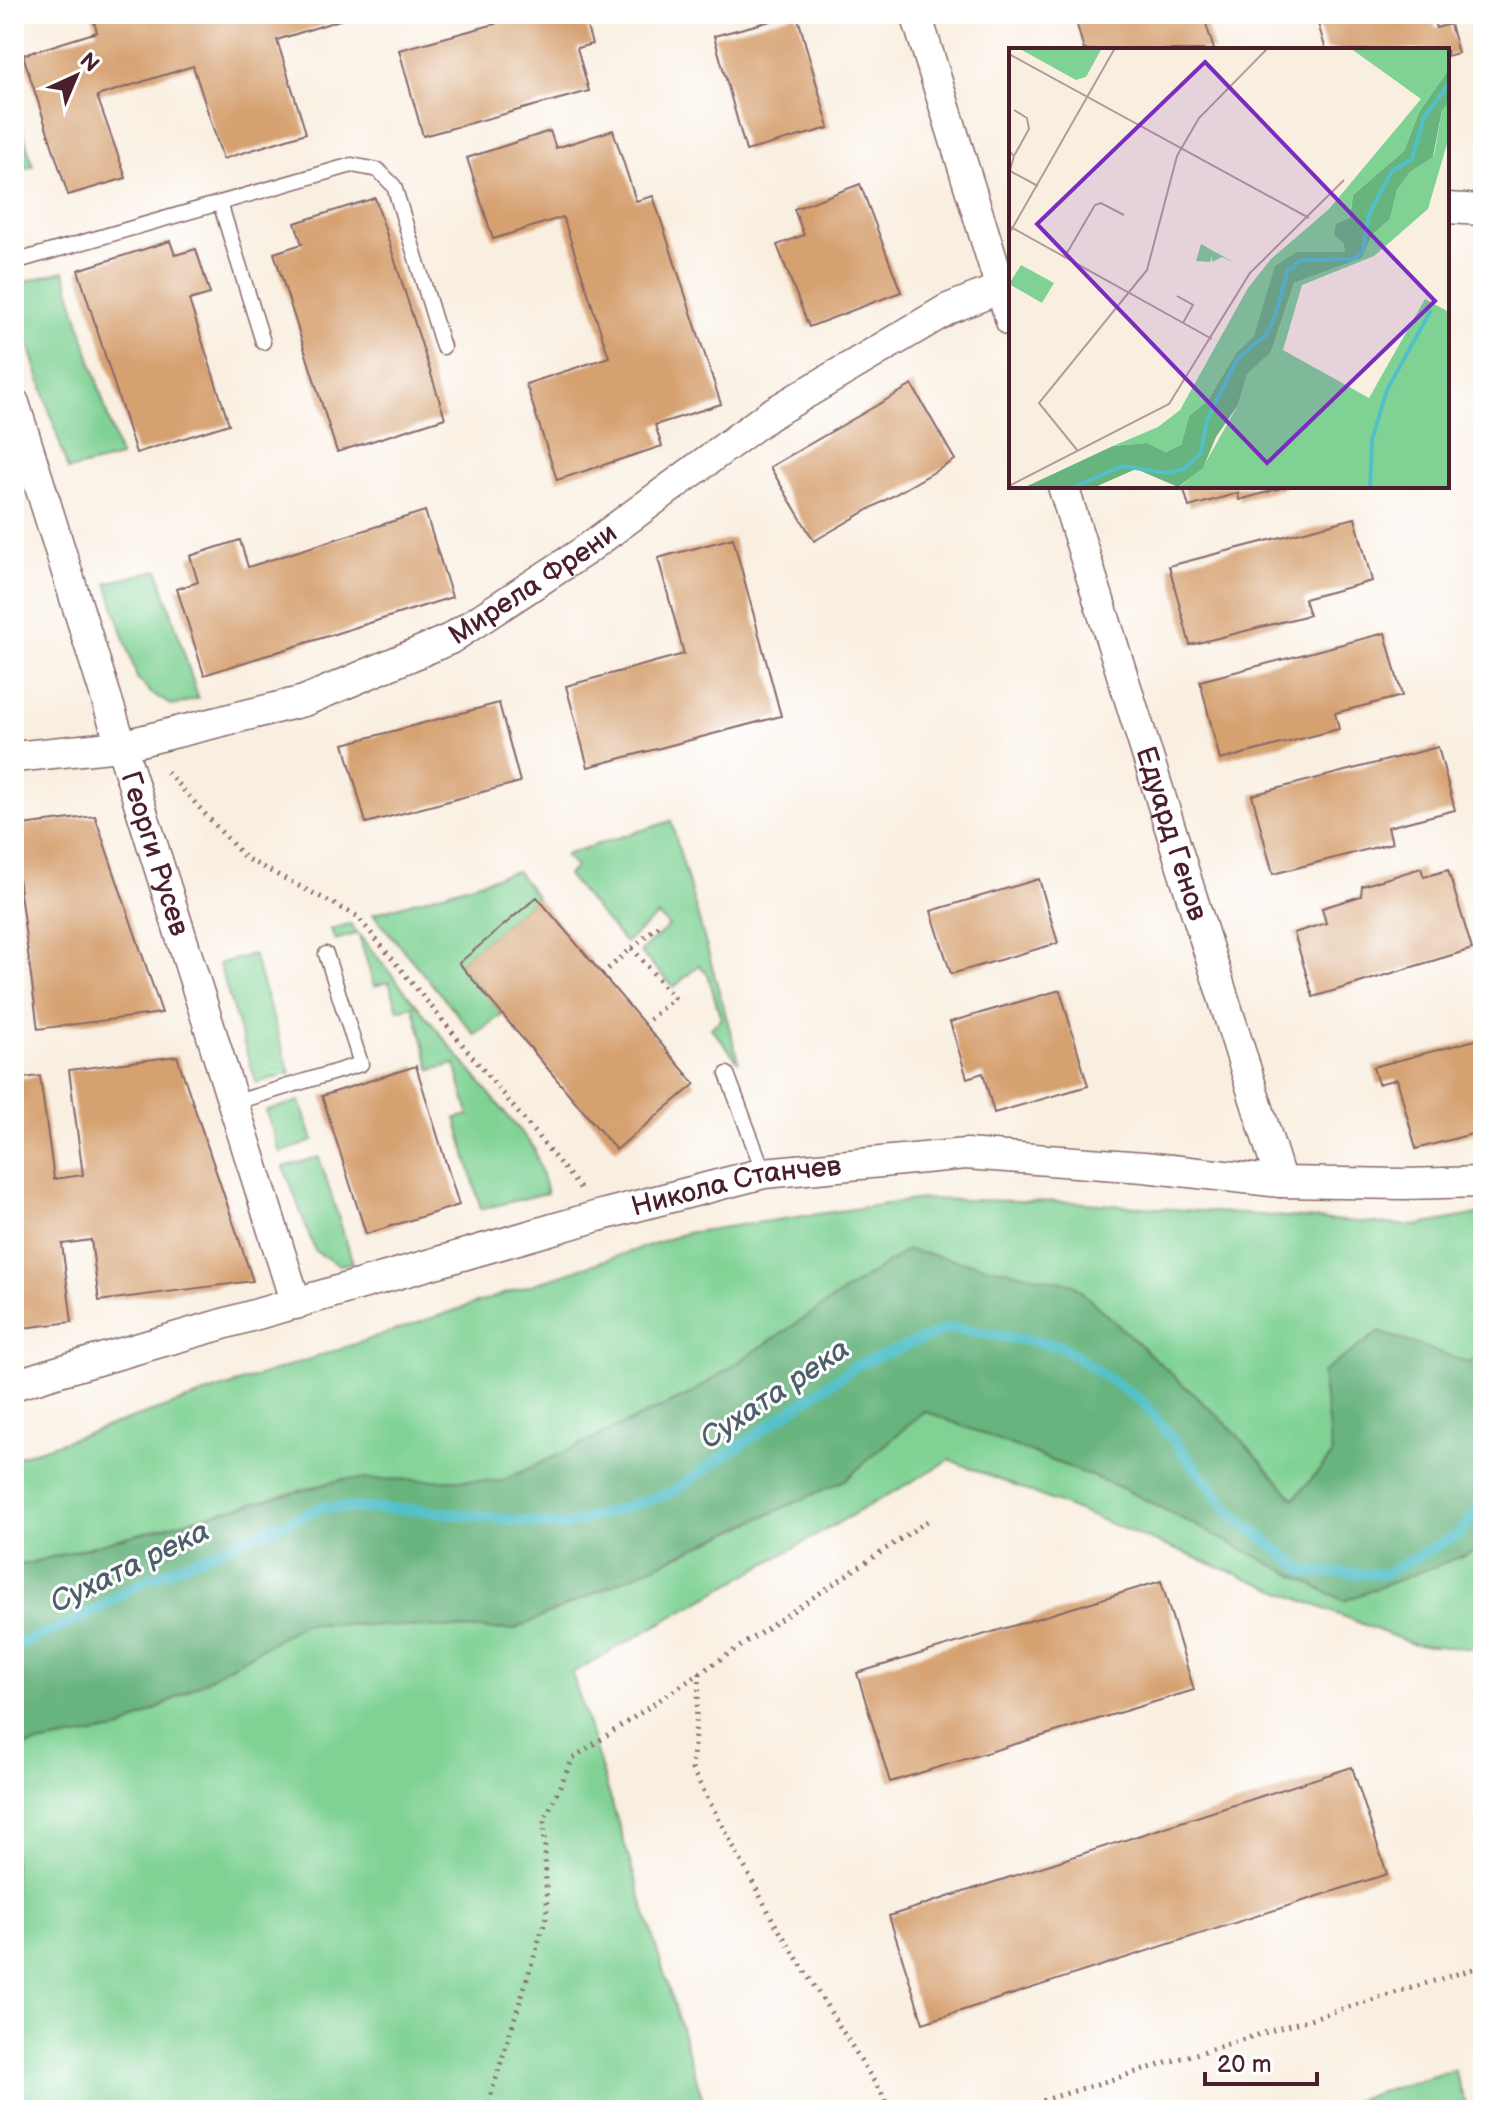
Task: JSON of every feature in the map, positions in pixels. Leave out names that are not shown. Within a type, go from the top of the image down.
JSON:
[{"type":"street","points":[[916,14],[1006,286],[1009,307]]},
{"type":"street","points":[[1449,208],[1483,210]]},
{"type":"street","name":"Мирела Френи","points":[[14,757],[120,746],[304,701],[450,639],[583,552],[769,415],[948,309],[1006,286]]},
{"type":"street","name":"Георги Русев","points":[[14,403],[296,1304]]},
{"type":"street","name":"Едуард Генов","points":[[1064,488],[1281,1182]]},
{"type":"street","name":"Никола Станчев","points":[[14,1385],[598,1216],[764,1173],[966,1154],[1144,1167],[1281,1182],[1483,1182]]},
{"type":"lane","points":[[14,262],[352,165],[378,170],[394,186],[443,347]]},
{"type":"lane","points":[[220,203],[263,342]]},
{"type":"lane","points":[[233,1103],[361,1064],[326,954]]},
{"type":"lane","points":[[727,1074],[764,1173]]},
{"type":"path","points":[[120,746],[165,769],[245,858],[357,916],[588,1198],[598,1216]]},
{"type":"path","points":[[602,974],[662,922]]},
{"type":"path","points":[[632,948],[674,998],[644,1024]]},
{"type":"path","points":[[486,2110],[547,1915],[544,1821],[573,1758],[929,1520]]},
{"type":"path","points":[[701,1672],[692,1769],[774,1922],[892,2110]]},
{"type":"path","points":[[1012,2110],[1483,1966]]},
{"type":"green space","points":[[14,102],[33,166],[14,171]]},
{"type":"green space","points":[[64,271],[120,457],[68,470],[14,297],[14,285]]},
{"type":"green space","points":[[158,570],[198,698],[173,706],[152,694],[137,678],[107,583]]},
{"type":"green space","points":[[671,821],[739,1062],[711,1028],[721,1019],[708,975],[699,965],[674,987],[640,952],[669,926],[658,915],[625,943],[567,875],[576,867],[564,855]]},
{"type":"green space","points":[[516,871],[537,897],[459,963],[502,1014],[475,1035],[373,914]]},
{"type":"green space","points":[[350,924],[358,933],[335,940],[331,929]]},
{"type":"green space","points":[[358,934],[534,1148],[547,1193],[481,1209],[456,1118],[469,1115],[455,1064],[431,1070],[413,1006],[398,1010],[389,982],[374,986]]},
{"type":"green space","points":[[253,954],[290,1073],[256,1083],[219,964]]},
{"type":"green space","points":[[300,1101],[313,1141],[280,1153],[266,1111]]},
{"type":"green space","points":[[319,1157],[353,1263],[339,1265],[315,1251],[284,1167]]},
{"type":"green space","points":[[922,1199],[1071,1202],[1415,1226],[1483,1213],[1483,1353],[1470,1363],[1379,1332],[1332,1456],[1294,1499],[1233,1430],[1073,1284],[690,1394],[502,1481],[344,1479],[14,1567],[14,1458],[686,1233]]},
{"type":"green space","points":[[907,1250],[1073,1284],[1233,1430],[1294,1499],[1332,1456],[1322,1373],[1379,1332],[1470,1363],[1483,1353],[1483,1548],[1344,1601],[1120,1487],[924,1411],[845,1480],[513,1630],[305,1623],[121,1729],[14,1748],[14,1567],[345,1479],[502,1481],[690,1394]]},
{"type":"green space","points":[[924,1411],[1120,1487],[1344,1600],[1483,1548],[1483,1649],[1415,1645],[950,1460],[572,1673],[706,2110],[14,2110],[14,1748],[122,1729],[305,1623],[513,1630],[845,1480]]},
{"type":"green space","points":[[1454,2070],[1467,2110],[1321,2110]]},
{"type":"building","points":[[92,14],[348,14],[349,17],[277,40],[306,133],[223,159],[193,66],[97,96],[126,178],[68,195],[23,55],[97,32]]},
{"type":"building","points":[[492,14],[583,14],[592,44],[577,48],[589,91],[423,136],[399,50],[495,24]]},
{"type":"building","points":[[797,14],[829,128],[746,151],[714,36]]},
{"type":"building","points":[[1074,14],[1203,14],[1213,48],[1083,48]]},
{"type":"building","points":[[1315,14],[1431,14],[1436,28],[1450,24],[1458,53],[1449,55],[1449,48],[1325,48]]},
{"type":"building","points":[[613,130],[636,201],[653,196],[721,404],[655,425],[662,446],[557,480],[526,384],[609,357],[563,217],[493,239],[467,158],[550,131],[556,148]]},
{"type":"building","points":[[860,184],[901,292],[809,327],[777,245],[804,235],[794,209]]},
{"type":"building","points":[[375,198],[445,418],[337,452],[274,253],[302,244],[295,223]]},
{"type":"building","points":[[170,241],[175,255],[196,249],[210,294],[189,300],[229,424],[136,453],[78,270]]},
{"type":"building","points":[[912,385],[955,460],[814,541],[770,467]]},
{"type":"building","points":[[1184,488],[1282,488],[1239,500],[1238,493],[1189,507]]},
{"type":"building","points":[[425,511],[452,597],[204,675],[177,589],[198,582],[190,556],[240,540],[248,567]]},
{"type":"building","points":[[1355,518],[1372,581],[1304,599],[1309,615],[1190,645],[1169,566]]},
{"type":"building","points":[[733,538],[781,716],[588,767],[566,686],[684,654],[658,558]]},
{"type":"building","points":[[1385,633],[1402,696],[1335,713],[1339,729],[1220,760],[1200,681]]},
{"type":"building","points":[[499,703],[520,782],[366,823],[344,744]]},
{"type":"building","points":[[1438,747],[1455,810],[1388,827],[1392,843],[1273,874],[1252,795]]},
{"type":"building","points":[[95,816],[162,1013],[38,1029],[14,848],[14,826]]},
{"type":"building","points":[[1421,868],[1424,877],[1448,870],[1472,949],[1313,997],[1294,933],[1326,923],[1322,908],[1361,896],[1362,886]]},
{"type":"building","points":[[1039,879],[1058,943],[951,974],[931,911]]},
{"type":"building","points":[[537,897],[695,1084],[616,1150],[459,963]]},
{"type":"building","points":[[1060,990],[1088,1086],[994,1113],[983,1073],[967,1078],[950,1022]]},
{"type":"building","points":[[1483,1038],[1483,1131],[1416,1149],[1397,1079],[1378,1084],[1373,1067]]},
{"type":"building","points":[[177,1056],[253,1281],[99,1301],[91,1240],[62,1244],[72,1322],[14,1329],[14,1079],[40,1076],[54,1179],[83,1175],[69,1070]]},
{"type":"building","points":[[416,1066],[459,1205],[366,1234],[322,1096]]},
{"type":"building","points":[[1161,1581],[1194,1690],[890,1782],[857,1673]]},
{"type":"building","points":[[1352,1767],[1387,1874],[923,2023],[889,1916]]},
{"type":"waterway","name":"Сухата река","points":[[14,1647],[74,1622],[144,1581],[323,1507],[420,1510],[563,1526],[671,1493],[857,1365],[951,1328],[1061,1346],[1143,1402],[1231,1513],[1306,1572],[1385,1574],[1459,1534],[1483,1503]]}]
